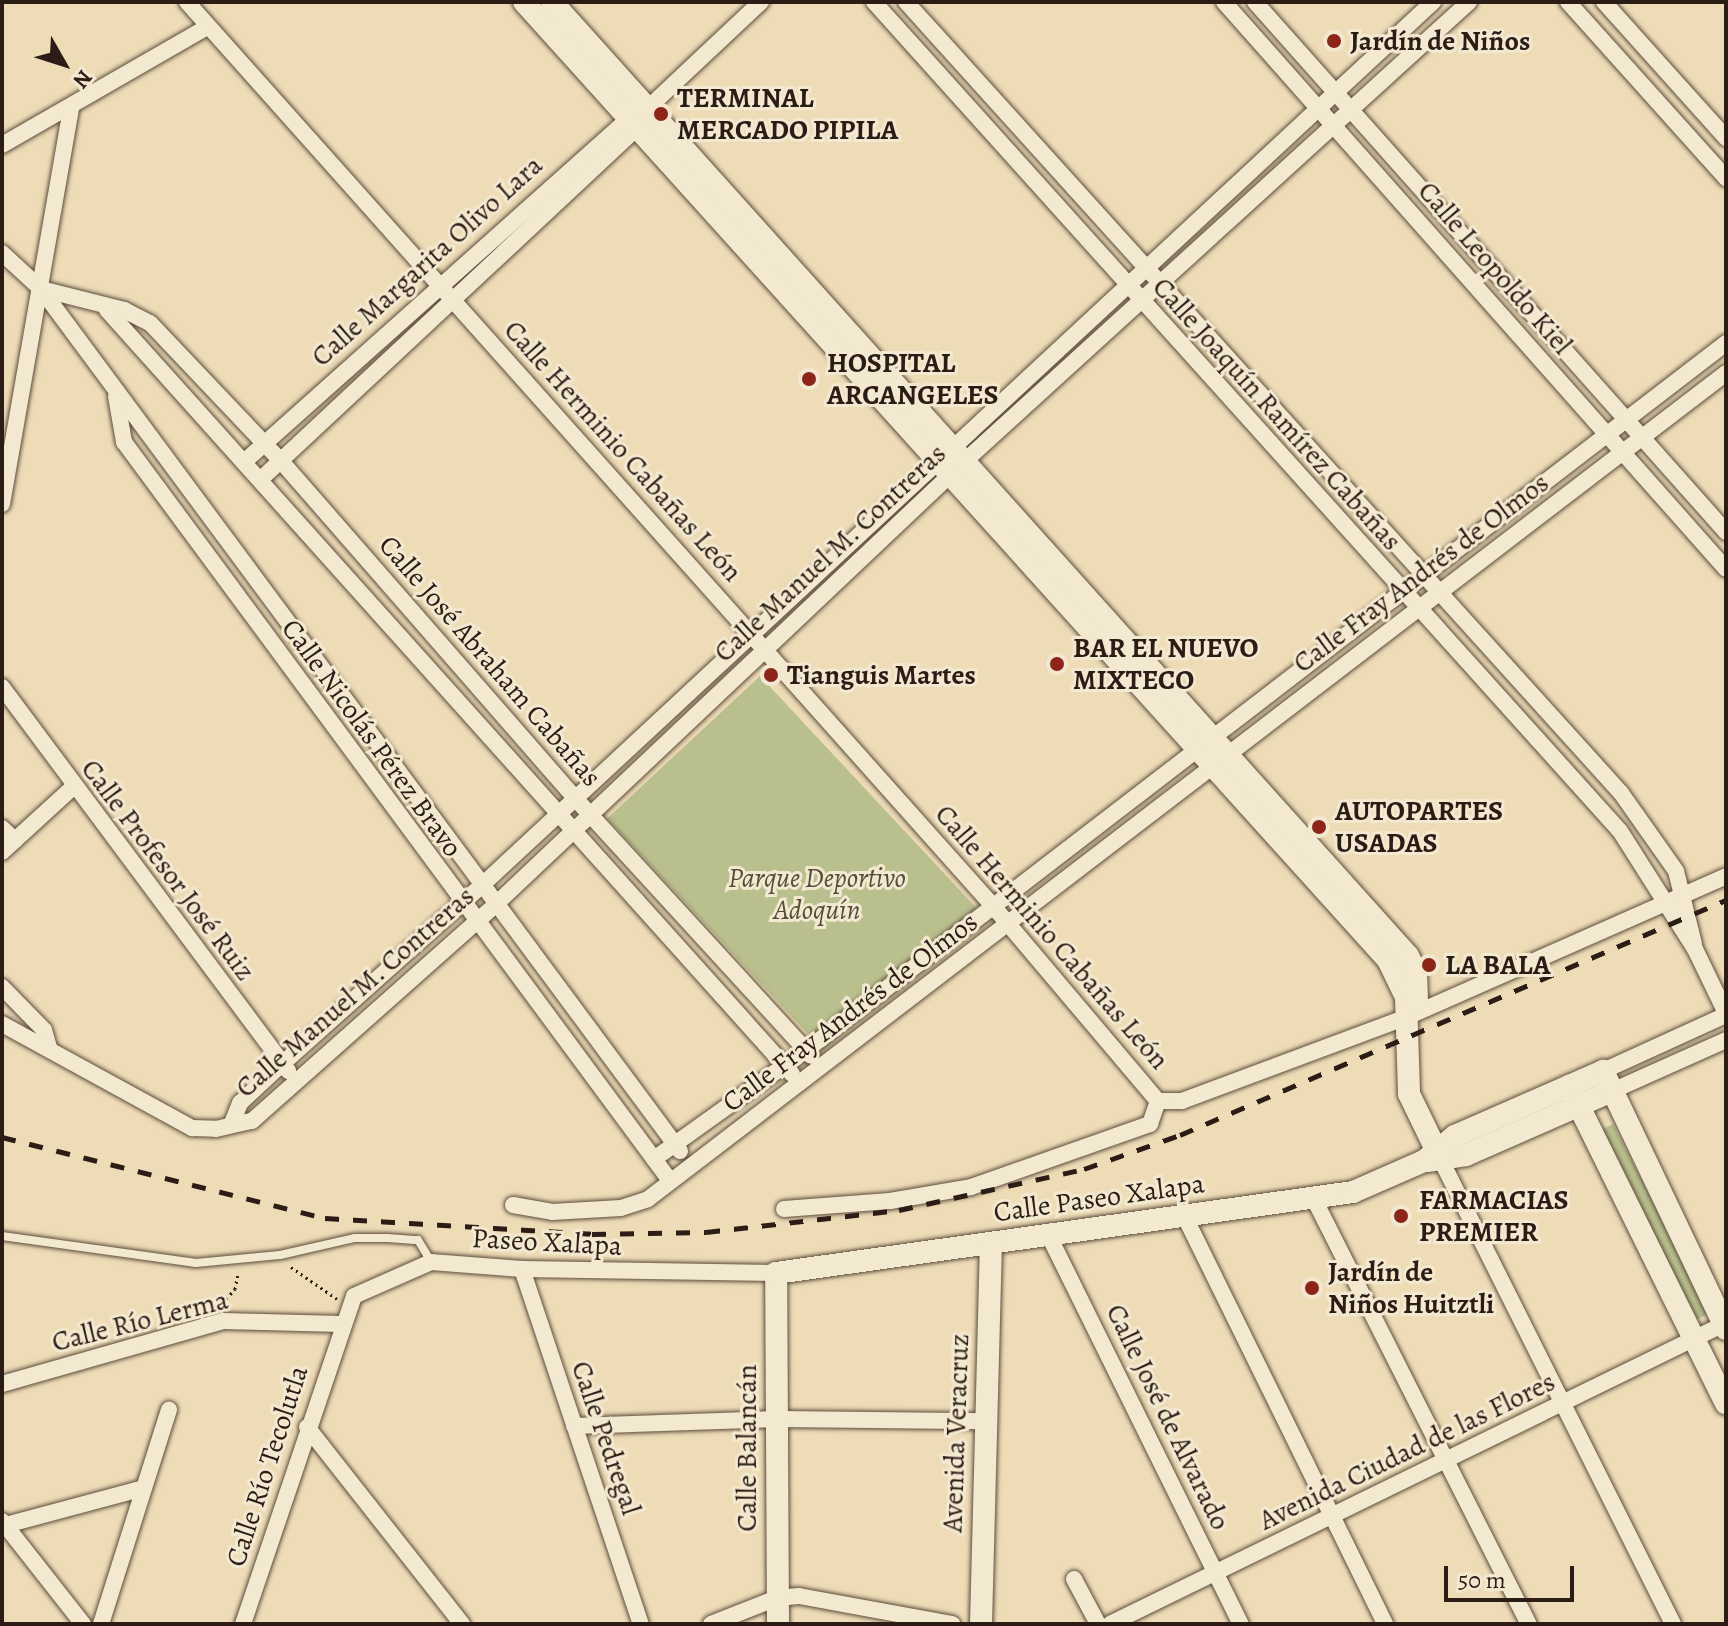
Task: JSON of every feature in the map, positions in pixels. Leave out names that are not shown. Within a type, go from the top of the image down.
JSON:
[{"type":"main road","points":[[524,2],[942,468],[1220,760],[1388,960],[1403,984],[1412,1015],[1409,1094],[1434,1157]]},
{"type":"main road","points":[[552,2],[960,452],[1203,743]]},
{"type":"main road","points":[[1607,1081],[1725,1325]]},
{"type":"main road","name":"Calle Paseo Xalapa","points":[[776,1273],[1314,1199],[1385,1181],[1434,1157],[1466,1155],[1607,1081]]},
{"type":"main road","points":[[1574,1096],[1726,1403]]},
{"type":"main road","name":"Avenida Veracruz","points":[[981,1624],[991,1244]]},
{"type":"main road","name":"Calle Balancán","points":[[776,1273],[778,1624]]},
{"type":"street","name":"Calle Herminio Cabañas León","points":[[187,2],[993,906],[1158,1101],[1182,1101],[1412,1015],[1726,876]]},
{"type":"street","name":"Calle Margarita Olivo Lara","points":[[245,461],[439,286],[648,108],[761,2]]},
{"type":"street","name":"Calle Joaquín Ramírez Cabañas","points":[[874,2],[1124,284],[1620,831],[1695,949]]},
{"type":"street","name":"Calle Joaquín Ramírez Cabañas","points":[[906,2],[1424,571],[1644,822],[1676,871],[1695,949]]},
{"type":"street","name":"Calle Leopoldo Kiel","points":[[1224,2],[1726,569]]},
{"type":"street","name":"Calle Leopoldo Kiel","points":[[1255,2],[1352,108],[1641,440],[1726,532]]},
{"type":"street","name":"Calle Manuel M. Contreras","points":[[960,452],[1124,284],[1433,2]]},
{"type":"street","name":"Calle Manuel M. Contreras","points":[[942,468],[765,650],[495,905],[252,1121],[232,1123],[240,1103],[480,887],[750,633],[960,452],[1140,301],[1469,2]]},
{"type":"street","points":[[1568,2],[1726,178]]},
{"type":"street","points":[[1604,2],[1726,138]]},
{"type":"street","points":[[2,145],[207,27]]},
{"type":"street","points":[[931,66],[949,49]]},
{"type":"street","points":[[2,504],[7,454],[41,289],[71,108]]},
{"type":"street","name":"Calle Margarita Olivo Lara","points":[[261,479],[453,300],[632,122]]},
{"type":"street","points":[[1028,175],[1048,159]]},
{"type":"street","points":[[2,253],[41,289]]},
{"type":"street","name":"Calle José Abraham Cabañas","points":[[41,289],[107,310],[137,315],[150,323],[281,461],[574,797],[821,1069]]},
{"type":"street","name":"Calle Nicolás Pérez Bravo","points":[[41,289],[480,887],[689,1163]]},
{"type":"street","name":"Calle José Abraham Cabañas","points":[[107,310],[800,1084]]},
{"type":"street","name":"Calle Fray Andrés de Olmos","points":[[654,1159],[805,1051],[1401,588],[1626,422],[1726,343]]},
{"type":"street","name":"Calle Fray Andrés de Olmos","points":[[513,1205],[552,1212],[621,1208],[648,1199],[668,1178],[821,1069],[1417,607],[1726,373]]},
{"type":"street","name":"Calle Nicolás Pérez Bravo","points":[[116,395],[124,442],[461,904],[668,1178]]},
{"type":"street","points":[[1243,415],[1263,396]]},
{"type":"street","points":[[1303,481],[1324,462]]},
{"type":"street","name":"Calle Profesor José Ruiz","points":[[2,687],[72,788],[296,1081]]},
{"type":"street","points":[[1548,753],[1570,735]]},
{"type":"street","points":[[2,852],[8,834],[72,788]]},
{"type":"street","points":[[1695,949],[1726,1014]]},
{"type":"street","points":[[2,987],[44,1030],[49,1047]]},
{"type":"street","name":"Calle Paseo Xalapa","points":[[1607,1081],[1726,1014]]},
{"type":"street","points":[[2,1024],[192,1128],[216,1129],[232,1123]]},
{"type":"street","name":"Calle Paseo Xalapa","points":[[1607,1081],[1726,1040]]},
{"type":"street","points":[[784,1209],[890,1201],[971,1187],[1150,1124],[1158,1101]]},
{"type":"street","points":[[1434,1157],[1566,1402],[1673,1624]]},
{"type":"street","points":[[1314,1199],[1449,1460],[1529,1624]]},
{"type":"street","points":[[1185,1217],[1385,1624]]},
{"type":"street","name":"Calle José de Alvarado","points":[[1048,1234],[1241,1624]]},
{"type":"street","name":"Paseo Xalapa","points":[[341,1324],[354,1296],[431,1262],[522,1269],[776,1273]]},
{"type":"street","name":"Calle Pedregal","points":[[522,1269],[641,1624]]},
{"type":"street","name":"Calle Río Lerma","points":[[2,1384],[223,1321],[341,1324]]},
{"type":"street","name":"Calle Río Tecolutla","points":[[243,1624],[341,1324]]},
{"type":"street","name":"Avenida Ciudad de las Flores","points":[[1110,1624],[1217,1575],[1725,1325]]},
{"type":"street","points":[[101,1624],[169,1410]]},
{"type":"street","points":[[574,1426],[778,1419],[986,1421]]},
{"type":"street","points":[[307,1427],[462,1624]]},
{"type":"street","points":[[83,1624],[3,1524],[144,1488]]},
{"type":"street","points":[[1074,1579],[1098,1624]]},
{"type":"street","points":[[711,1624],[777,1598],[818,1596],[952,1624]]},
{"type":"lane","points":[[2,1236],[196,1263],[265,1258],[355,1238],[387,1238],[418,1240],[431,1262]]},
{"type":"path","points":[[223,1302],[239,1281],[237,1264]]},
{"type":"path","points":[[289,1266],[338,1300]]},
{"type":"green space","name":"Parque Deportivo Adoquín","points":[[760,676],[976,908],[823,1050],[607,819]]},
{"type":"green space","points":[[1613,1124],[1709,1313],[1695,1320],[1599,1131]]},
{"type":"railway","points":[[2,1137],[325,1218],[592,1234],[706,1232],[899,1210],[1084,1169],[1180,1135],[1726,900]]},
{"type":"place","name":"Jardín de Niños","points":[[1334,41]]},
{"type":"place","name":"TERMINAL MERCADO PIPILA","points":[[661,114]]},
{"type":"place","name":"HOSPITAL ARCANGELES","points":[[809,379]]},
{"type":"place","name":"BAR EL NUEVO MIXTECO","points":[[1057,664]]},
{"type":"place","name":"Tianguis Martes","points":[[771,675]]},
{"type":"place","name":"AUTOPARTES USADAS","points":[[1319,827]]},
{"type":"place","name":"LA BALA","points":[[1429,965]]},
{"type":"place","name":"FARMACIAS PREMIER","points":[[1401,1216]]},
{"type":"place","name":"Jardín de Niños Huitztli","points":[[1312,1288]]}]
